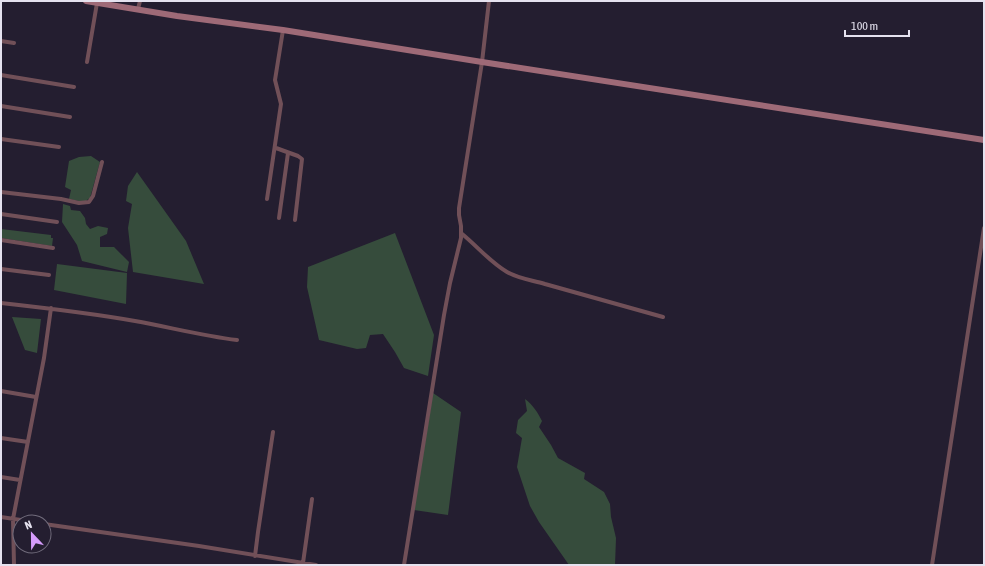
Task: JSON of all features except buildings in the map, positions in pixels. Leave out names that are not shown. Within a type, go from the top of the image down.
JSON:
[{"type":"street","points":[[86,1],[217,22],[283,30],[984,140]]},
{"type":"street","points":[[138,9],[140,1]]},
{"type":"street","points":[[404,565],[444,314],[461,233],[459,212],[482,62],[489,1]]},
{"type":"street","points":[[87,62],[97,3]]},
{"type":"street","points":[[267,199],[276,148],[281,104],[275,80],[283,30]]},
{"type":"street","points":[[1,41],[14,43]]},
{"type":"street","points":[[1,75],[74,87]]},
{"type":"street","points":[[1,106],[70,116]]},
{"type":"street","points":[[1,139],[59,147]]},
{"type":"street","points":[[276,148],[298,156],[302,159],[295,220]]},
{"type":"street","points":[[279,218],[288,153]]},
{"type":"street","points":[[1,192],[61,199],[79,203],[89,202],[93,196],[102,162]]},
{"type":"street","points":[[1,214],[57,222]]},
{"type":"street","points":[[932,565],[984,228]]},
{"type":"street","points":[[461,233],[487,257],[515,276],[663,317]]},
{"type":"street","points":[[1,240],[53,248]]},
{"type":"street","points":[[1,268],[49,275]]},
{"type":"street","points":[[1,303],[51,308],[134,321],[214,337],[237,340]]},
{"type":"street","points":[[15,514],[51,308]]},
{"type":"street","points":[[1,391],[36,397]]},
{"type":"street","points":[[255,556],[273,432]]},
{"type":"street","points":[[1,438],[28,442]]},
{"type":"street","points":[[1,477],[20,480]]},
{"type":"street","points":[[303,563],[312,499]]},
{"type":"street","points":[[1,517],[12,519]]},
{"type":"street","points":[[52,525],[199,546],[316,565]]},
{"type":"street","points":[[14,554],[14,565]]},
{"type":"green space","points":[[91,156],[100,162],[90,198],[84,202],[69,199],[71,190],[65,187],[69,161],[79,157]]},
{"type":"green space","points":[[137,172],[186,241],[204,284],[133,272],[128,228],[132,204],[126,201],[128,186]]},
{"type":"green space","points":[[63,204],[70,206],[71,210],[80,211],[90,229],[98,226],[108,228],[107,234],[100,237],[100,247],[114,247],[129,262],[127,272],[82,261],[77,245],[62,222]]},
{"type":"green space","points":[[1,229],[51,235],[51,238],[53,238],[52,246],[1,238]]},
{"type":"green space","points":[[395,233],[434,335],[428,376],[404,368],[383,334],[370,335],[366,348],[357,349],[319,340],[307,287],[308,267]]},
{"type":"green space","points":[[57,264],[127,273],[126,304],[54,290]]},
{"type":"green space","points":[[12,317],[41,319],[37,353],[25,350]]},
{"type":"green space","points":[[433,393],[461,412],[448,515],[414,510]]},
{"type":"green space","points":[[525,399],[537,412],[542,421],[539,427],[558,458],[585,473],[584,479],[604,492],[610,504],[611,517],[616,538],[615,565],[569,565],[539,522],[530,506],[517,467],[522,438],[516,433],[518,420],[527,411]]}]
